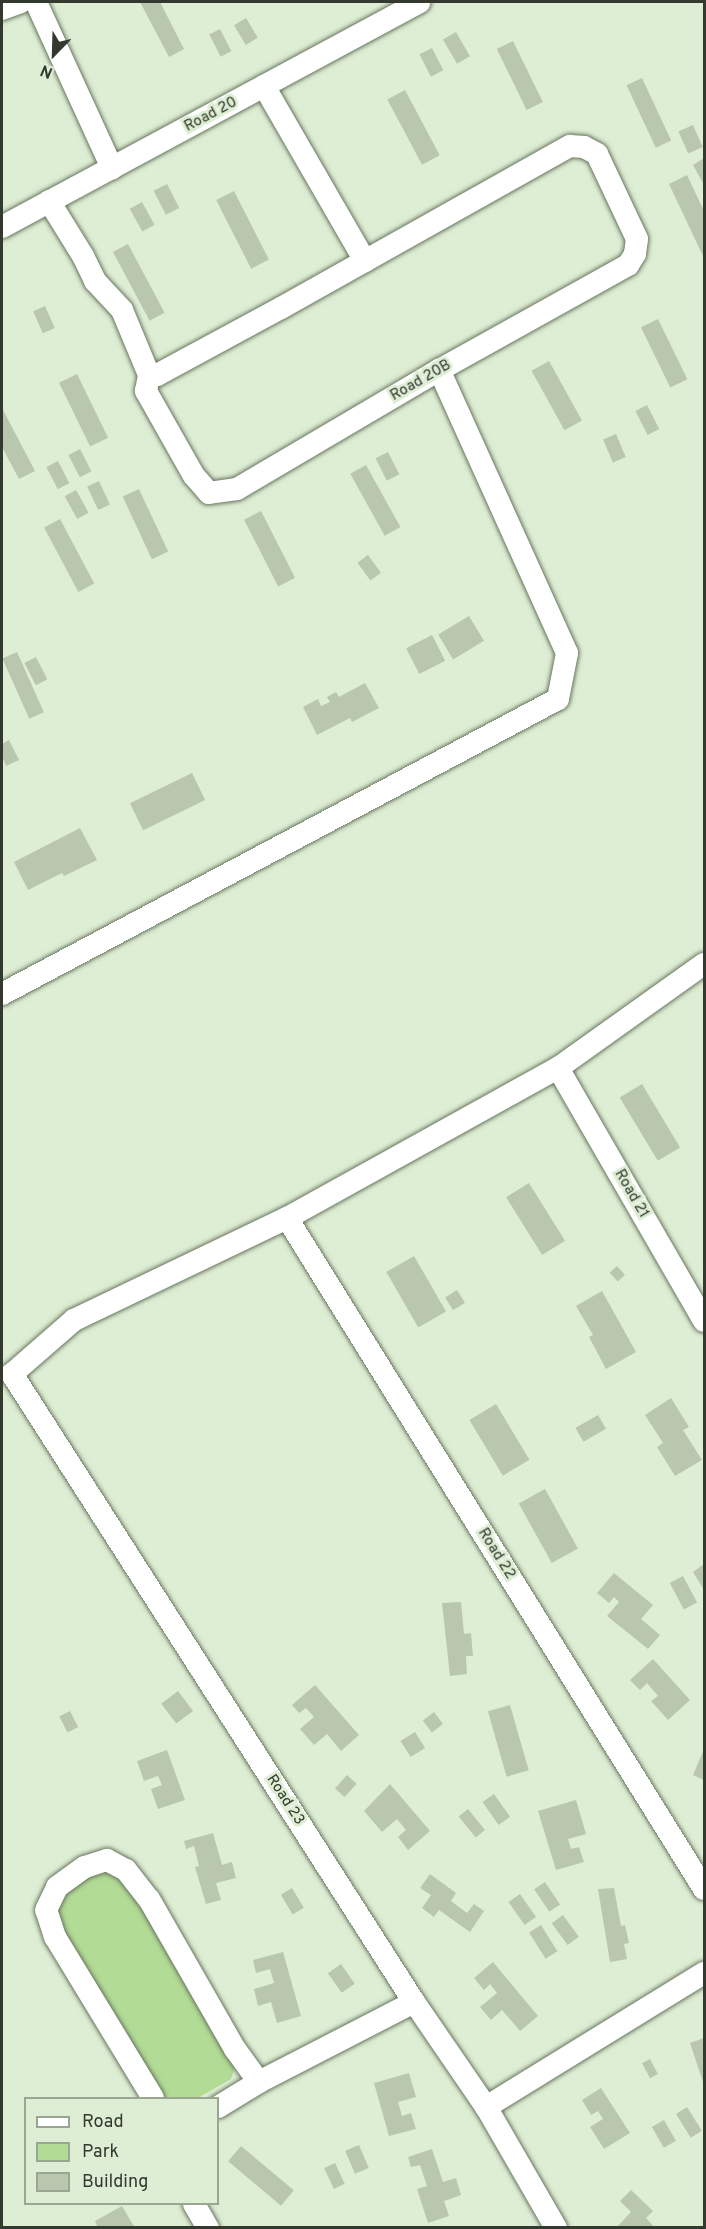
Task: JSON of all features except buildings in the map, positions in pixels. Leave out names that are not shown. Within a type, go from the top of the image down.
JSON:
[{"type":"street","points":[[2,9],[21,2]]},
{"type":"street","points":[[36,2],[112,168]]},
{"type":"street","name":"Road 20","points":[[2,227],[419,2]]},
{"type":"street","points":[[264,86],[365,261]]},
{"type":"street","name":"Road 20B","points":[[570,146],[584,147],[597,154],[637,239],[635,254],[628,265],[439,370],[237,489],[209,493],[194,476],[146,391],[148,375],[157,375],[570,146]]},
{"type":"street","points":[[49,201],[95,281],[122,310],[148,375]]},
{"type":"street","points":[[2,994],[558,699],[567,653],[439,370]]},
{"type":"street","points":[[287,1218],[558,1068],[705,964]]},
{"type":"street","name":"Road 21","points":[[558,1068],[705,1321]]},
{"type":"street","name":"Road 23","points":[[287,1218],[74,1320],[12,1374],[414,2002],[486,2107],[556,2228]]},
{"type":"street","name":"Road 22","points":[[287,1218],[705,1889]]},
{"type":"street","points":[[152,2097],[55,1937],[46,1910],[57,1887],[85,1868],[107,1860],[126,1870],[149,1899],[235,2049],[259,2082]]},
{"type":"street","points":[[486,2107],[705,1973]]},
{"type":"street","points":[[219,2106],[259,2082],[414,2002]]},
{"type":"street","points":[[195,2205],[208,2228]]},
{"type":"green space","points":[[85,1867],[126,1870],[235,2067],[231,2079],[200,2097],[155,2097],[55,1937],[57,1887]]}]
